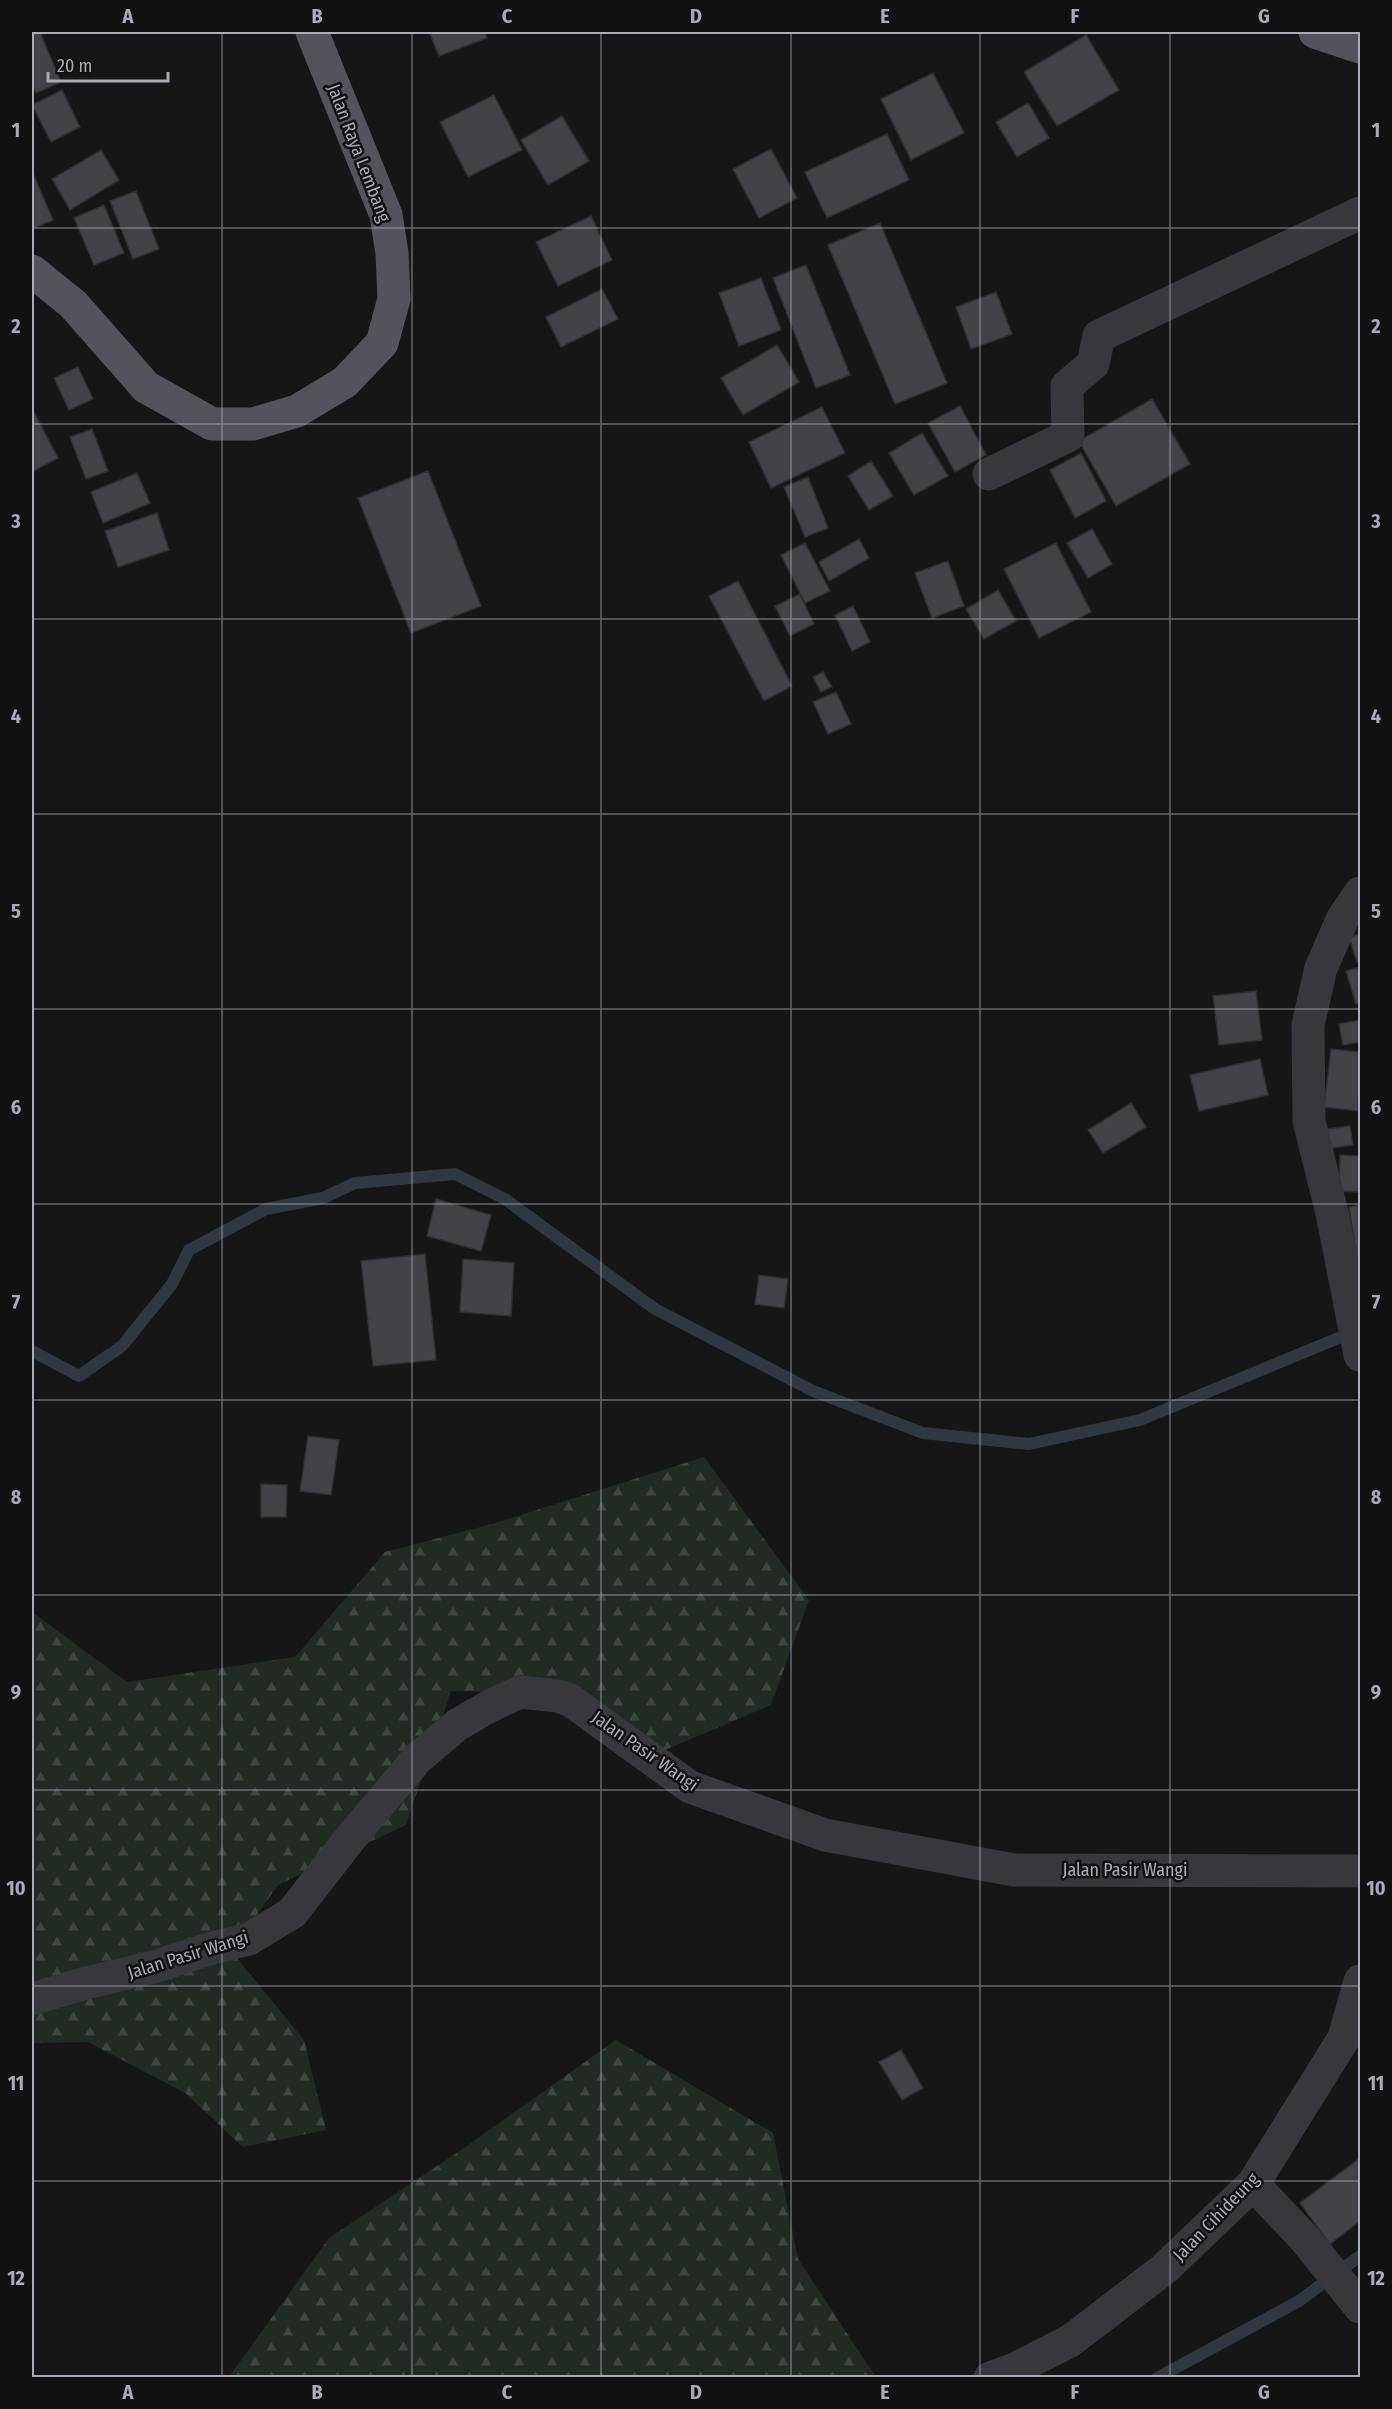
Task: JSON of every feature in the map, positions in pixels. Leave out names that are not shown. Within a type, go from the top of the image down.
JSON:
[{"type":"main road","name":"Jalan Raya Lembang","points":[[32,271],[73,304],[146,387],[212,424],[253,424],[297,411],[345,382],[382,343],[394,299],[392,253],[386,215],[312,32]]},
{"type":"main road","points":[[1315,32],[1360,47]]},
{"type":"street","points":[[989,474],[1068,436],[1067,386],[1093,364],[1099,336],[1360,213]]},
{"type":"street","points":[[1360,893],[1343,918],[1321,968],[1308,1025],[1309,1121],[1332,1213],[1360,1355]]},
{"type":"street","name":"Jalan Pasir Wangi","points":[[32,1999],[249,1939],[292,1913],[417,1759],[457,1725],[520,1692],[558,1696],[570,1700],[690,1787],[825,1835],[1014,1870],[1360,1871]]},
{"type":"street","name":"Jalan Cihideung","points":[[990,2378],[1015,2369],[1070,2342],[1164,2269],[1254,2184],[1344,2038],[1360,1981]]},
{"type":"street","points":[[1254,2184],[1305,2239],[1360,2307]]},
{"type":"green space","points":[[704,1457],[809,1600],[771,1705],[665,1750],[551,1693],[451,1691],[406,1825],[278,1885],[231,1951],[304,2040],[326,2130],[243,2147],[185,2093],[88,2042],[32,2043],[32,1612],[127,1682],[295,1657],[385,1552],[492,1524]]},
{"type":"green space","points":[[616,2040],[773,2133],[798,2259],[876,2377],[229,2377],[329,2238],[464,2148]]},
{"type":"building","points":[[32,32],[40,32],[61,82],[36,93],[32,83]]},
{"type":"building","points":[[429,32],[485,32],[487,38],[439,56]]},
{"type":"building","points":[[1086,35],[1119,90],[1057,126],[1024,72]]},
{"type":"building","points":[[933,73],[964,133],[911,160],[881,99]]},
{"type":"building","points":[[62,90],[80,127],[51,142],[32,105]]},
{"type":"building","points":[[494,95],[522,150],[468,177],[440,122]]},
{"type":"building","points":[[1028,103],[1049,138],[1017,157],[996,122]]},
{"type":"building","points":[[562,116],[589,161],[548,185],[521,140]]},
{"type":"building","points":[[887,134],[909,180],[827,218],[805,172]]},
{"type":"building","points":[[771,149],[797,198],[759,218],[733,169]]},
{"type":"building","points":[[101,150],[119,180],[70,210],[52,179]]},
{"type":"building","points":[[32,171],[53,220],[32,229]]},
{"type":"building","points":[[136,191],[159,249],[133,259],[110,201]]},
{"type":"building","points":[[104,205],[124,253],[94,265],[74,218]]},
{"type":"building","points":[[591,216],[612,260],[558,286],[536,242]]},
{"type":"building","points":[[880,223],[947,383],[895,404],[828,245]]},
{"type":"building","points":[[806,265],[850,375],[816,388],[773,278]]},
{"type":"building","points":[[761,278],[781,330],[739,346],[719,293]]},
{"type":"building","points":[[602,289],[618,319],[561,347],[546,317]]},
{"type":"building","points":[[996,292],[1012,334],[971,349],[956,307]]},
{"type":"building","points":[[777,345],[799,382],[743,415],[721,378]]},
{"type":"building","points":[[78,367],[93,399],[69,410],[54,378]]},
{"type":"building","points":[[1152,399],[1190,464],[1116,506],[1079,441]]},
{"type":"building","points":[[960,406],[986,455],[955,472],[928,423]]},
{"type":"building","points":[[822,407],[845,453],[771,488],[749,442]]},
{"type":"building","points":[[32,408],[58,458],[32,472]]},
{"type":"building","points":[[92,429],[108,471],[86,479],[70,437]]},
{"type":"building","points":[[922,433],[948,476],[914,495],[889,453]]},
{"type":"building","points":[[1081,453],[1106,501],[1075,518],[1050,470]]},
{"type":"building","points":[[871,461],[893,496],[869,510],[848,476]]},
{"type":"building","points":[[428,471],[481,606],[411,633],[358,498]]},
{"type":"building","points":[[137,473],[150,503],[103,523],[91,492]]},
{"type":"building","points":[[808,477],[828,528],[805,537],[784,487]]},
{"type":"building","points":[[157,513],[169,550],[118,567],[105,531]]},
{"type":"building","points":[[1092,529],[1112,564],[1088,578],[1067,543]]},
{"type":"building","points":[[859,539],[869,558],[829,581],[819,562]]},
{"type":"building","points":[[805,543],[830,591],[805,603],[781,555]]},
{"type":"building","points":[[1056,543],[1091,612],[1039,638],[1004,569]]},
{"type":"building","points":[[948,561],[964,606],[932,618],[915,573]]},
{"type":"building","points":[[738,581],[792,686],[764,701],[709,596]]},
{"type":"building","points":[[998,590],[1016,621],[984,639],[966,609]]},
{"type":"building","points":[[800,594],[814,624],[790,636],[775,606]]},
{"type":"building","points":[[853,606],[870,642],[852,651],[835,615]]},
{"type":"building","points":[[823,672],[832,687],[821,692],[813,677]]},
{"type":"building","points":[[836,692],[851,724],[828,734],[813,702]]},
{"type":"building","points":[[1360,934],[1360,961],[1357,962],[1349,937]]},
{"type":"building","points":[[1360,967],[1360,1003],[1356,1004],[1346,971]]},
{"type":"building","points":[[1256,991],[1262,1040],[1219,1045],[1213,996]]},
{"type":"building","points":[[1360,1020],[1360,1042],[1343,1045],[1339,1024]]},
{"type":"building","points":[[1331,1049],[1360,1052],[1358,1111],[1324,1107]]},
{"type":"building","points":[[1260,1059],[1268,1095],[1199,1111],[1190,1075]]},
{"type":"building","points":[[1131,1103],[1146,1127],[1103,1153],[1088,1130]]},
{"type":"building","points":[[1350,1126],[1353,1145],[1330,1148],[1327,1129]]},
{"type":"building","points":[[1340,1155],[1360,1156],[1360,1192],[1339,1191]]},
{"type":"building","points":[[436,1199],[491,1215],[481,1251],[427,1236]]},
{"type":"building","points":[[1360,1205],[1360,1279],[1349,1207]]},
{"type":"building","points":[[425,1254],[436,1360],[373,1366],[361,1261]]},
{"type":"building","points":[[463,1259],[514,1263],[511,1316],[460,1312]]},
{"type":"building","points":[[759,1275],[788,1279],[784,1308],[755,1304]]},
{"type":"building","points":[[308,1436],[339,1440],[331,1495],[300,1491]]},
{"type":"building","points":[[261,1484],[287,1485],[286,1517],[261,1517]]},
{"type":"building","points":[[901,2050],[923,2088],[902,2100],[879,2062]]},
{"type":"building","points":[[1360,2158],[1360,2221],[1330,2244],[1300,2203]]},
{"type":"waterway","points":[[32,1351],[79,1376],[122,1346],[172,1284],[189,1250],[266,1209],[323,1198],[355,1183],[455,1174],[505,1199],[655,1309],[813,1391],[923,1433],[1029,1444],[1140,1420],[1353,1332]]},
{"type":"waterway","points":[[1157,2378],[1299,2301],[1360,2256]]}]
